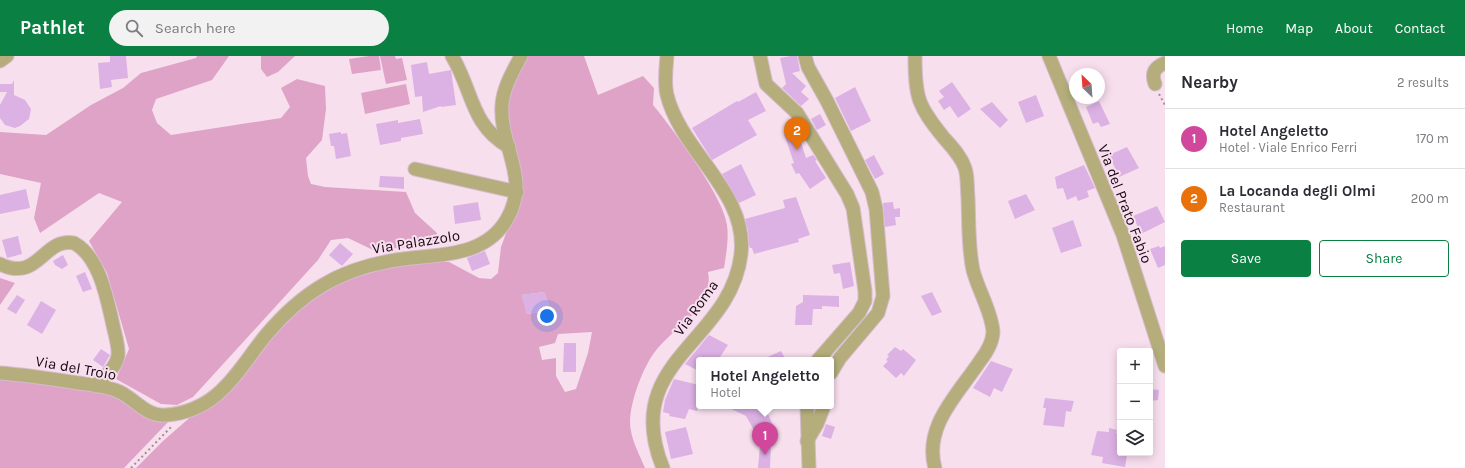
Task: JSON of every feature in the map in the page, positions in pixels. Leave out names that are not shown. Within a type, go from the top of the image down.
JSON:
[{"type":"street","points":[[0,61],[7,56]]},
{"type":"street","points":[[452,56],[480,121],[494,138],[509,147]]},
{"type":"street","name":"Via Palazzolo","points":[[187,410],[207,402],[225,388],[276,324],[295,305],[322,285],[378,263],[409,258],[452,254],[475,248],[490,238],[504,224],[514,204],[517,192],[516,173],[502,121],[502,100],[521,56]]},
{"type":"street","name":"Via Roma","points":[[664,468],[655,446],[652,430],[653,413],[658,390],[671,367],[727,297],[738,268],[741,247],[737,222],[728,198],[687,136],[672,108],[665,82],[667,56]]},
{"type":"street","points":[[760,56],[766,84],[799,117],[847,194],[853,208],[865,291],[865,301],[859,313],[821,357]]},
{"type":"street","points":[[805,56],[808,67],[827,101],[872,192],[876,209],[884,296],[878,313],[840,358],[834,368]]},
{"type":"street","points":[[915,56],[915,85],[920,105],[928,118],[957,153],[964,168],[973,270],[990,317],[992,330],[992,340],[984,355],[946,409],[937,426],[934,445],[935,468]]},
{"type":"street","name":"Via del Prato Fabio","points":[[1050,56],[1123,235],[1165,366]]},
{"type":"street","points":[[1155,84],[1153,78],[1154,71],[1158,66],[1165,63]]},
{"type":"street","points":[[415,169],[517,192]]},
{"type":"street","points":[[0,264],[11,268],[22,269],[30,266],[46,252],[60,245],[71,242],[81,248],[98,270],[103,284],[118,351],[115,365],[96,386]]},
{"type":"street","name":"Via del Troio","points":[[0,373],[96,386],[118,391],[154,414],[166,415],[187,410]]},
{"type":"street","points":[[807,409],[809,468]]},
{"type":"street","points":[[807,441],[817,424],[823,409]]},
{"type":"path","points":[[131,468],[187,410]]},
{"type":"shaded area","points":[[197,56],[229,56],[212,80],[156,99],[152,110],[157,123],[171,135],[281,118],[290,107],[281,88],[297,79],[325,86],[326,109],[322,140],[306,158],[308,176],[311,184],[325,187],[406,192],[415,213],[437,233],[434,245],[373,250],[348,238],[331,240],[318,260],[193,397],[177,405],[161,404],[116,379],[129,349],[107,273],[89,241],[122,202],[99,193],[40,233],[34,218],[41,183],[0,174],[0,132],[46,135],[91,105],[123,88],[141,73],[196,58]]},
{"type":"shaded area","points":[[261,56],[295,56],[278,72],[267,77],[261,69]]},
{"type":"shaded area","points":[[379,56],[381,70],[352,74],[349,59]]},
{"type":"shaded area","points":[[380,56],[395,56],[396,59],[402,58],[407,80],[386,84]]},
{"type":"shaded area","points":[[526,56],[584,56],[598,95],[643,76],[654,88],[653,105],[696,163],[717,198],[724,213],[728,236],[724,268],[708,272],[708,285],[705,297],[699,307],[691,317],[654,353],[649,360],[636,390],[630,423],[635,445],[645,468],[136,468],[163,441],[195,413],[287,317],[339,281],[383,266],[418,262],[449,262],[479,278],[491,279],[498,273],[501,247],[517,204],[506,109],[511,85]],"holes":[[[544,292],[549,305],[545,306],[546,311],[527,314],[522,295]],[[592,332],[588,353],[576,389],[565,392],[556,376],[556,358],[542,360],[539,347],[555,343],[558,334]]]},
{"type":"shaded area","points":[[406,84],[410,104],[365,114],[361,93]]},
{"type":"shaded area","points":[[0,278],[15,283],[0,305]]},
{"type":"shaded area","points":[[0,377],[102,391],[124,398],[170,420],[124,468],[0,468]]},
{"type":"building","points":[[110,56],[126,56],[128,78],[111,80],[112,87],[100,89],[98,63],[110,62]]},
{"type":"building","points":[[797,56],[800,71],[792,73],[806,86],[801,92],[809,99],[801,106],[782,88],[786,84],[780,58]]},
{"type":"building","points":[[427,62],[429,74],[451,70],[456,105],[441,106],[423,112],[422,96],[415,97],[411,65]]},
{"type":"building","points":[[14,80],[14,95],[25,100],[31,109],[29,119],[15,128],[5,125],[0,118],[0,105],[7,92],[0,92],[0,84],[12,84]]},
{"type":"building","points":[[952,82],[971,109],[958,118],[950,106],[944,110],[938,101],[944,97],[939,91]]},
{"type":"building","points":[[855,87],[871,121],[851,131],[835,98]]},
{"type":"building","points":[[756,92],[766,111],[748,120],[757,135],[712,160],[692,128],[737,101],[738,102]]},
{"type":"building","points":[[1036,95],[1044,116],[1026,123],[1018,102]]},
{"type":"building","points":[[992,102],[1008,120],[1000,128],[980,109]]},
{"type":"building","points":[[1092,104],[1100,104],[1110,124],[1101,127],[1098,122],[1093,124],[1086,107]]},
{"type":"building","points":[[820,114],[826,125],[817,130],[811,119]]},
{"type":"building","points":[[420,119],[423,134],[401,138],[401,141],[380,145],[376,124],[398,120],[398,123]]},
{"type":"building","points":[[796,127],[806,158],[813,155],[817,160],[815,161],[826,178],[810,189],[799,173],[796,174],[791,164],[794,163],[784,134]]},
{"type":"building","points":[[341,132],[341,134],[347,133],[351,156],[336,159],[334,146],[331,146],[329,134]]},
{"type":"building","points":[[1127,147],[1139,168],[1119,177],[1109,155]]},
{"type":"building","points":[[874,155],[884,174],[875,179],[865,160]]},
{"type":"building","points":[[741,164],[756,195],[739,203],[722,174]]},
{"type":"building","points":[[1084,165],[1095,188],[1087,191],[1089,197],[1078,201],[1076,196],[1067,200],[1063,188],[1057,189],[1055,177]]},
{"type":"building","points":[[380,176],[404,177],[404,189],[379,187]]},
{"type":"building","points":[[26,189],[30,208],[0,214],[0,195]]},
{"type":"building","points":[[1026,194],[1035,210],[1015,219],[1008,201]]},
{"type":"building","points":[[796,197],[810,235],[798,239],[799,242],[754,254],[749,245],[745,219],[785,208],[783,200]]},
{"type":"building","points":[[478,202],[481,220],[455,224],[453,206]]},
{"type":"building","points":[[893,202],[894,209],[900,208],[900,217],[895,217],[896,225],[885,227],[883,203]]},
{"type":"building","points":[[1157,206],[1165,222],[1141,234],[1133,216]]},
{"type":"building","points":[[1073,220],[1082,246],[1061,253],[1052,228]]},
{"type":"building","points":[[18,236],[22,254],[7,258],[2,240]]},
{"type":"building","points":[[340,243],[353,254],[342,266],[329,255]]},
{"type":"building","points":[[1159,246],[1160,248],[1165,246],[1165,265],[1158,268],[1150,249]]},
{"type":"building","points":[[485,251],[490,264],[472,271],[467,258]]},
{"type":"building","points":[[63,255],[68,265],[62,269],[55,265],[53,261]]},
{"type":"building","points":[[850,262],[854,286],[843,289],[840,273],[834,274],[832,265]]},
{"type":"building","points":[[85,272],[92,289],[83,292],[76,276]]},
{"type":"building","points":[[544,292],[549,305],[545,306],[546,311],[527,314],[521,295]]},
{"type":"building","points":[[932,292],[942,312],[932,316],[921,296]]},
{"type":"building","points":[[17,295],[25,300],[16,314],[7,309]]},
{"type":"building","points":[[803,295],[839,296],[839,307],[822,306],[822,309],[813,309],[812,325],[795,325],[796,306],[803,302]]},
{"type":"building","points":[[41,301],[56,310],[42,334],[27,325]]},
{"type":"building","points":[[709,335],[728,345],[720,357],[696,357],[696,370],[685,364]]},
{"type":"building","points":[[564,343],[576,343],[576,372],[563,372]]},
{"type":"building","points":[[895,347],[901,351],[903,349],[916,360],[904,376],[901,373],[896,378],[883,366],[888,361],[886,360],[889,356],[887,355]]},
{"type":"building","points":[[101,349],[110,355],[103,367],[93,360]]},
{"type":"building","points":[[781,351],[784,357],[768,357]]},
{"type":"building","points":[[991,361],[1013,369],[1002,392],[994,388],[990,397],[973,388]]},
{"type":"building","points":[[674,379],[696,384],[696,409],[698,409],[697,411],[689,409],[685,419],[669,416],[670,414],[663,412],[665,400]]},
{"type":"building","points":[[1153,389],[1159,390],[1158,400],[1153,401]]},
{"type":"building","points":[[1045,398],[1074,401],[1071,412],[1066,411],[1064,427],[1043,425],[1046,408],[1043,408]]},
{"type":"building","points":[[731,409],[765,409],[773,425],[755,432],[746,416]]},
{"type":"building","points":[[826,424],[835,427],[831,439],[822,436]]},
{"type":"building","points":[[686,427],[693,454],[671,459],[665,432]]},
{"type":"building","points":[[1109,428],[1117,430],[1117,456],[1127,456],[1125,467],[1102,463],[1103,457],[1091,455],[1097,431],[1109,432]]},
{"type":"building","points":[[760,445],[771,445],[770,468],[758,468]]},
{"type":"place","name":"La Locanda degli Olmi","points":[[797,150]]},
{"type":"place","name":"Hotel Angeletto","points":[[765,455]]}]
